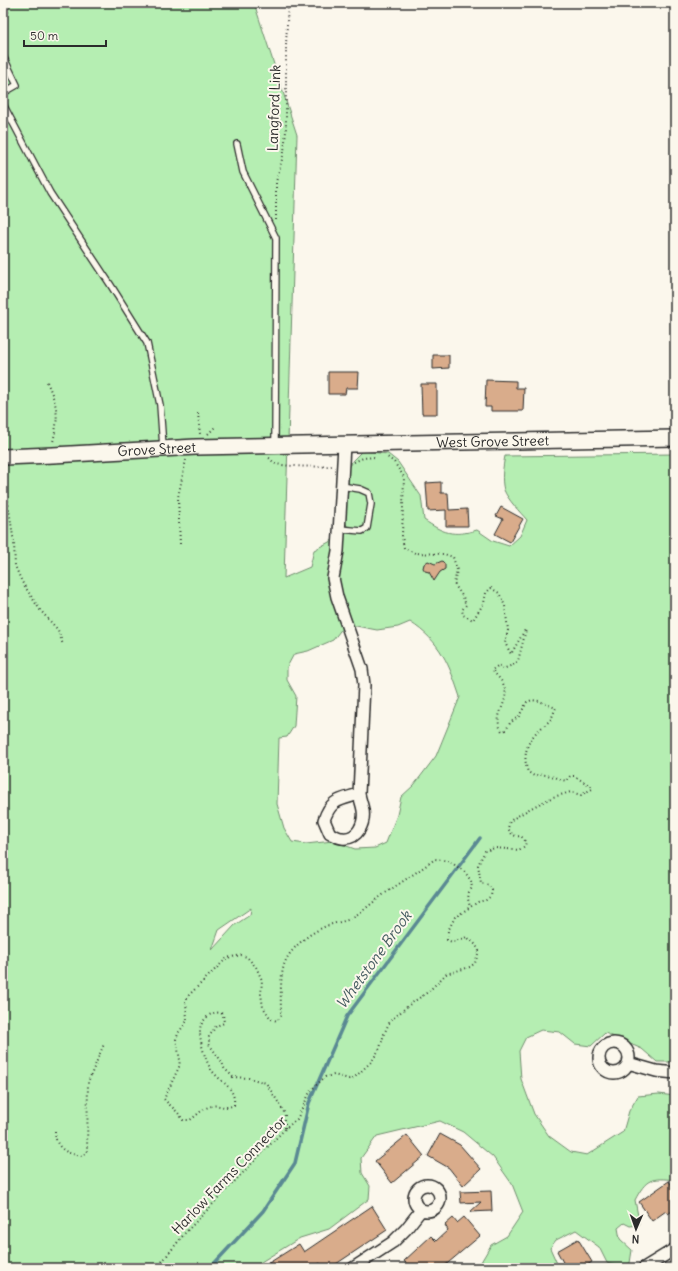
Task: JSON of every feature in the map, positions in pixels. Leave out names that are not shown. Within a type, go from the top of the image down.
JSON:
[{"type":"main road","name":"West Grove Street","points":[[310,446],[675,438]]},
{"type":"main road","name":"Grove Street","points":[[3,457],[50,456],[196,447],[310,446]]},
{"type":"street","points":[[344,445],[338,551],[333,578],[336,597],[362,669],[364,685],[359,794]]},
{"type":"street","points":[[628,1063],[656,1071],[675,1073]]},
{"type":"street","points":[[354,1268],[393,1242],[406,1229],[421,1210]]},
{"type":"street","points":[[644,1268],[675,1249]]},
{"type":"lane","points":[[3,56],[17,85],[3,92]]},
{"type":"lane","points":[[3,104],[50,193],[147,343],[160,405],[163,450]]},
{"type":"lane","points":[[237,144],[243,172],[276,238],[275,446]]},
{"type":"lane","points":[[339,529],[362,531],[367,528],[370,504],[369,493],[360,489],[341,486]]},
{"type":"path","points":[[3,18],[8,14],[8,3]]},
{"type":"path","name":"Langford Link","points":[[276,238],[276,182],[284,152],[286,131],[286,46],[288,3]]},
{"type":"path","points":[[47,382],[55,400],[57,413],[57,425],[50,456]]},
{"type":"path","points":[[180,544],[178,497],[187,459],[201,437],[198,413]]},
{"type":"path","points":[[275,446],[269,457],[274,463],[282,465],[324,467],[353,463],[363,458],[373,458],[380,455]]},
{"type":"path","name":"Harlow Farms Connector","points":[[157,1268],[185,1233],[285,1129],[297,1119],[311,1090],[325,1077],[334,1075],[349,1079],[354,1078],[372,1062],[380,1048],[390,1021],[428,992],[446,974],[470,967],[475,963],[478,958],[479,951],[476,945],[467,937],[452,942],[448,940],[448,930],[455,917],[478,902],[486,900],[491,896],[492,890],[488,885],[481,883],[478,865],[485,851],[495,848],[518,850],[525,846],[526,842],[521,836],[516,837],[511,834],[508,828],[510,822],[531,808],[553,797],[571,792],[581,795],[592,789],[591,786],[574,776],[570,776],[566,781],[541,774],[534,776],[528,772],[526,767],[526,754],[528,743],[537,731],[552,719],[556,708],[539,701],[532,700],[527,702],[506,730],[502,731],[499,727],[498,719],[503,706],[504,687],[492,670],[499,666],[503,669],[515,664],[518,661],[522,651],[526,630],[511,654],[505,643],[508,633],[508,625],[506,622],[505,606],[498,593],[491,588],[486,593],[484,603],[473,620],[463,615],[462,610],[466,605],[463,597],[454,584],[457,570],[453,557],[444,554],[415,554],[404,548],[402,536],[404,477],[394,462],[384,455]]},
{"type":"path","points":[[3,466],[14,543],[15,566],[22,582],[58,630],[63,645]]},
{"type":"path","points":[[285,1129],[285,1114],[266,1083],[249,1078],[233,1077],[224,1068],[222,1062],[209,1044],[209,1037],[216,1026],[224,1023],[223,1014],[219,1012],[210,1014],[200,1026],[200,1033],[204,1054],[213,1072],[228,1086],[235,1098],[234,1105],[228,1108],[214,1106],[207,1107],[190,1120],[183,1120],[180,1113],[164,1099],[179,1067],[180,1060],[176,1039],[178,1032],[187,1021],[186,1001],[189,995],[227,958],[241,955],[247,957],[256,967],[262,980],[261,994],[263,1007],[271,1019],[277,1021],[281,1016],[280,994],[284,966],[287,959],[299,943],[311,934],[329,925],[349,919],[362,912],[386,892],[435,859],[449,861],[465,872],[471,882],[472,888],[469,892],[468,899],[470,907]]},
{"type":"path","points":[[55,1131],[55,1139],[59,1146],[64,1150],[72,1155],[83,1156],[87,1151],[88,1082],[100,1050],[104,1044]]},
{"type":"green space","points":[[3,3],[254,3],[297,135],[284,578],[310,567],[314,550],[350,531],[345,522],[340,480],[353,460],[362,451],[388,454],[398,462],[421,496],[424,520],[443,531],[461,533],[477,530],[493,541],[509,546],[520,536],[527,520],[511,502],[504,490],[502,477],[505,456],[675,454],[675,1062],[657,1062],[642,1049],[605,1033],[591,1046],[575,1044],[560,1032],[541,1030],[526,1037],[519,1051],[521,1079],[534,1114],[549,1136],[571,1152],[587,1155],[623,1132],[629,1111],[638,1096],[659,1094],[675,1096],[675,1180],[655,1179],[646,1184],[639,1193],[635,1200],[639,1225],[630,1226],[624,1223],[618,1228],[620,1239],[632,1250],[630,1263],[621,1267],[607,1263],[599,1247],[576,1230],[556,1240],[550,1248],[559,1268],[527,1268],[525,1266],[481,1262],[491,1245],[507,1236],[523,1212],[512,1184],[493,1157],[463,1132],[440,1121],[377,1136],[361,1158],[362,1173],[370,1186],[369,1199],[329,1229],[300,1238],[261,1262],[257,1268],[3,1268]],"holes":[[[410,622],[421,630],[437,646],[448,664],[460,697],[436,756],[414,785],[401,797],[397,815],[386,843],[375,848],[355,849],[333,841],[306,844],[292,842],[284,828],[277,804],[279,738],[287,737],[294,726],[296,696],[287,680],[287,667],[294,654],[308,651],[333,640],[343,627],[356,626],[377,630],[398,627]],[[251,908],[250,915],[235,925],[212,950],[219,930]]]},
{"type":"building","points":[[433,355],[449,355],[449,368],[433,369]]},
{"type":"building","points":[[328,372],[359,372],[358,388],[346,388],[345,394],[328,394]]},
{"type":"building","points":[[486,380],[516,381],[516,388],[524,388],[523,411],[491,411],[491,407],[485,407]]},
{"type":"building","points":[[421,384],[437,384],[437,414],[422,414]]},
{"type":"building","points":[[441,482],[441,493],[448,493],[449,510],[467,509],[468,526],[446,526],[446,510],[428,511],[426,483]]},
{"type":"building","points":[[501,507],[523,519],[510,542],[495,534],[503,519],[496,516]]},
{"type":"building","points":[[428,561],[435,564],[442,561],[445,564],[445,569],[440,572],[434,581],[429,572],[425,571],[423,568],[424,564]]},
{"type":"building","points":[[440,1134],[460,1145],[481,1169],[463,1186],[449,1168],[428,1156]]},
{"type":"building","points":[[407,1135],[424,1156],[392,1183],[375,1161]]},
{"type":"building","points":[[669,1181],[675,1190],[675,1209],[668,1214],[666,1211],[652,1221],[639,1202]]},
{"type":"building","points":[[491,1191],[492,1211],[470,1212],[481,1202],[461,1203],[460,1192]]},
{"type":"building","points":[[372,1206],[387,1230],[330,1268],[323,1268],[320,1263],[312,1268],[261,1268],[299,1244],[304,1252]]},
{"type":"building","points":[[464,1217],[480,1236],[442,1268],[410,1268],[404,1261],[431,1236],[436,1241],[448,1230],[445,1225],[453,1218],[457,1223]]},
{"type":"building","points":[[578,1239],[592,1262],[582,1268],[566,1268],[557,1251]]},
{"type":"waterway","name":"Whetstone Brook","points":[[210,1268],[263,1211],[295,1163],[309,1103],[347,1016],[480,838]]}]
